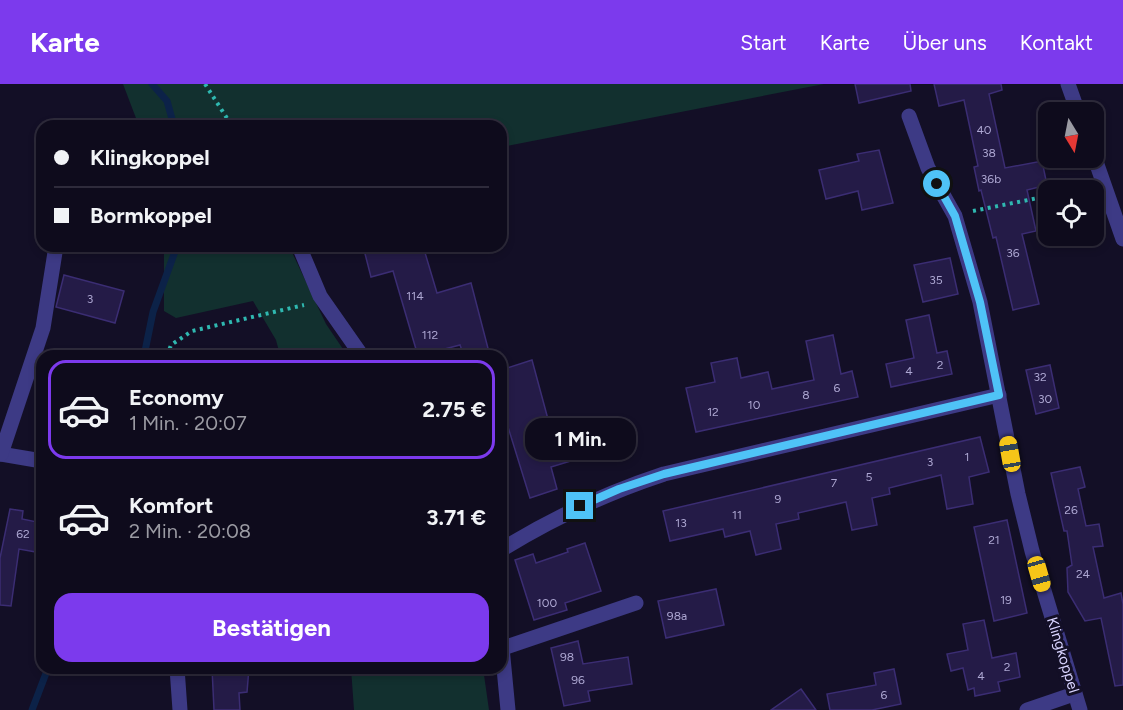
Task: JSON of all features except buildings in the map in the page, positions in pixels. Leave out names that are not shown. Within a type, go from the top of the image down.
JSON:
[{"type":"street","points":[[1068,84],[1074,102]]},
{"type":"street","name":"Klingkoppel","points":[[909,116],[928,168],[955,216],[980,302],[1032,551],[1080,710]]},
{"type":"street","points":[[1098,168],[1123,239]]},
{"type":"street","points":[[36,460],[1,454],[43,328],[55,252]]},
{"type":"street","points":[[302,252],[320,296],[358,350]]},
{"type":"street","points":[[507,546],[580,506],[619,489],[664,474],[999,395]]},
{"type":"street","points":[[507,642],[636,603]]},
{"type":"street","points":[[177,674],[180,710]]},
{"type":"street","points":[[505,674],[508,710]]},
{"type":"street","points":[[1027,710],[1074,694]]},
{"type":"path","points":[[205,84],[228,120]]},
{"type":"path","points":[[976,210],[1038,198]]},
{"type":"path","points":[[169,350],[171,345],[192,331],[302,306],[320,296]]},
{"type":"green space","points":[[123,84],[824,84],[507,146],[507,120],[137,120]]},
{"type":"green space","points":[[164,252],[292,252],[326,324],[344,350],[279,350],[276,340],[253,301],[176,318],[164,311]]},
{"type":"green space","points":[[351,674],[484,674],[489,710],[354,710]]},
{"type":"waterway","points":[[152,84],[167,101],[172,120]]},
{"type":"waterway","points":[[145,350],[153,312],[175,252]]},
{"type":"waterway","points":[[32,710],[46,674]]},
{"type":"route","points":[[580,506],[619,489],[664,474],[999,395],[980,302],[955,216],[937,184]]}]
